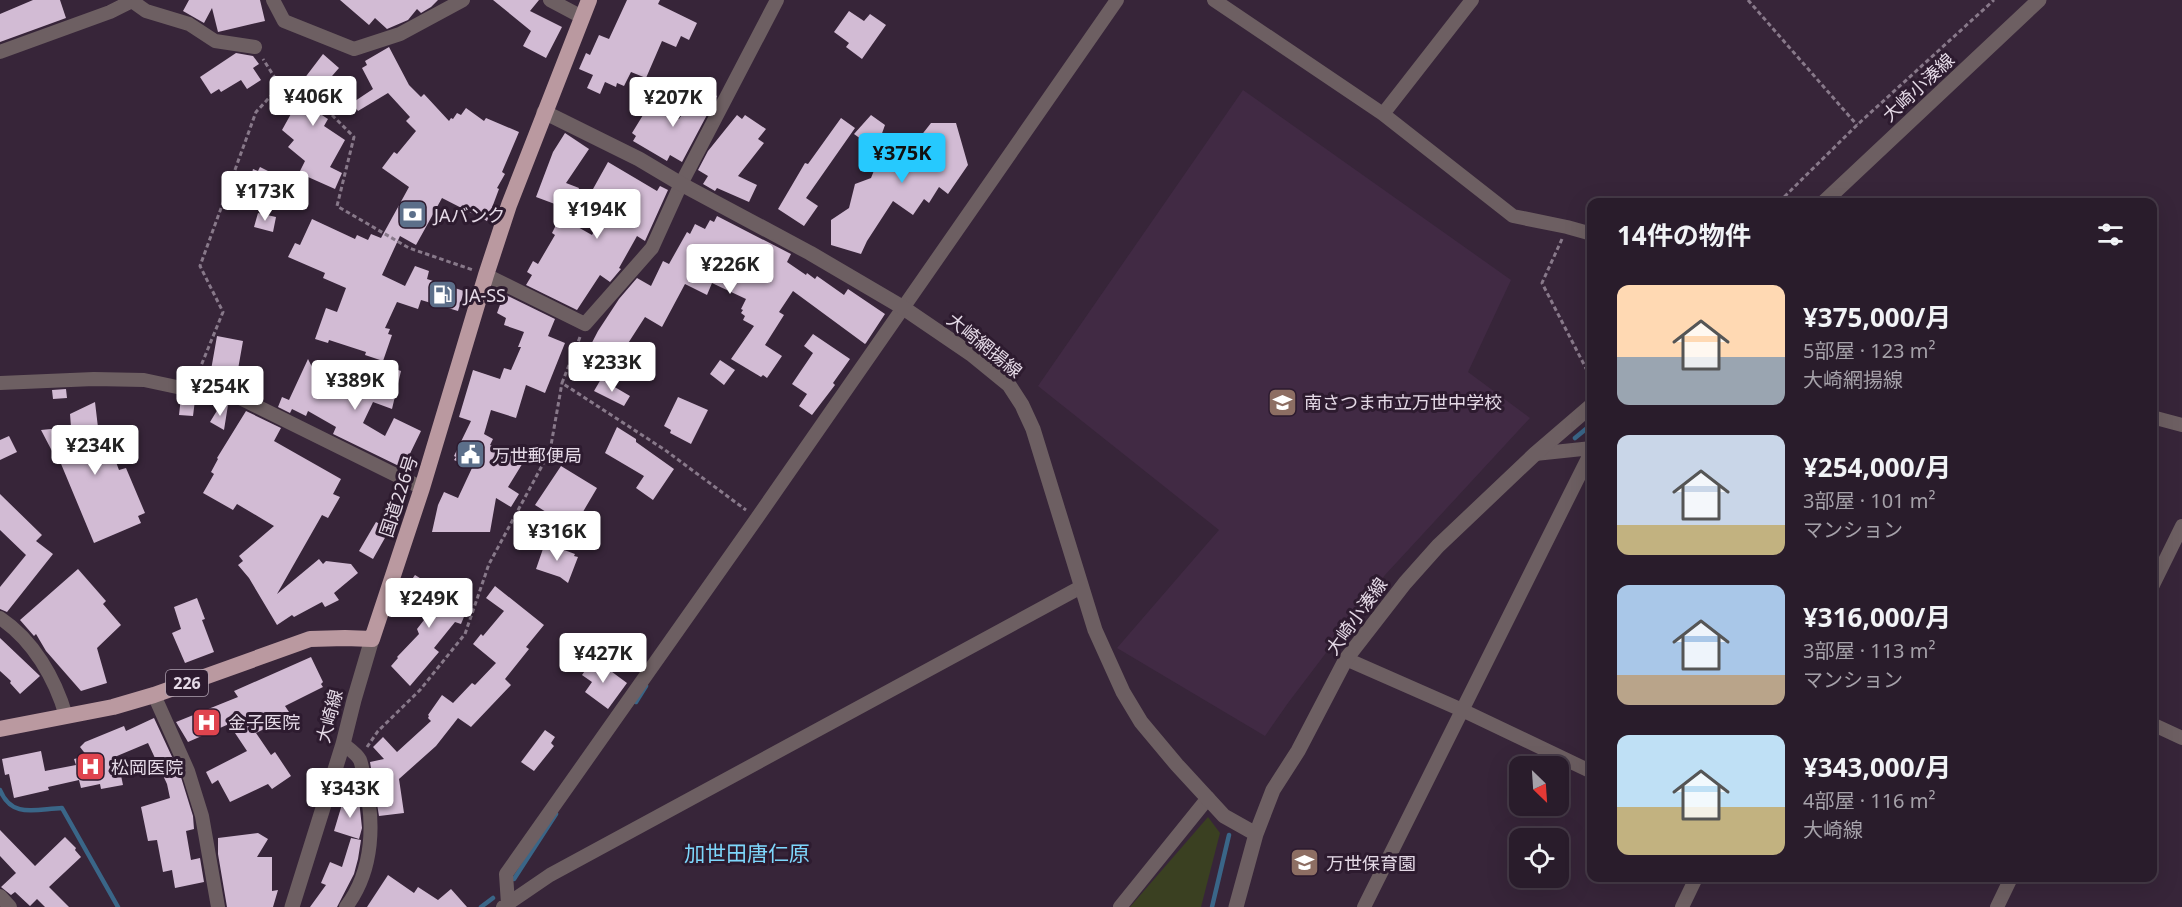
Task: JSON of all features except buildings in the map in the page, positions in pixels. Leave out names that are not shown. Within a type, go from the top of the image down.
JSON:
[{"type":"highway","name":"国道226号","points":[[372,639],[422,488],[509,205],[590,0]]},
{"type":"highway","name":"226","points":[[0,729],[113,707],[154,695],[310,639],[372,639]]},
{"type":"street","points":[[273,0],[284,21],[354,49],[400,34],[463,0]]},
{"type":"street","points":[[550,0],[582,17]]},
{"type":"street","points":[[486,275],[585,324],[652,248],[681,184],[777,0]]},
{"type":"street","points":[[506,906],[506,874],[1117,0]]},
{"type":"street","points":[[1214,0],[1383,114],[1513,216],[1567,226],[1587,232]]},
{"type":"street","points":[[1383,114],[1472,0]]},
{"type":"street","name":"大崎小湊線","points":[[1828,198],[2039,0]]},
{"type":"street","points":[[0,52],[110,12],[133,1],[146,11],[189,24],[215,41],[255,47]]},
{"type":"street","name":"大崎網揚線","points":[[544,112],[639,159],[810,253],[902,307],[971,354],[1009,385],[1022,405],[1039,449],[1081,587],[1100,641],[1123,692],[1141,722],[1224,816],[1256,834]]},
{"type":"street","points":[[0,383],[94,379],[144,380],[238,397],[422,488]]},
{"type":"street","name":"大崎小湊線","points":[[1236,907],[1256,834],[1273,790],[1298,751],[1346,659],[1405,583],[1438,546],[1535,454],[1587,409]]},
{"type":"street","points":[[2157,418],[2182,425]]},
{"type":"street","points":[[1535,454],[1587,449]]},
{"type":"street","points":[[1364,907],[1587,459]]},
{"type":"street","points":[[2157,577],[2182,526]]},
{"type":"street","points":[[506,906],[550,875],[1081,587]]},
{"type":"street","points":[[0,618],[9,624],[43,662],[60,693],[66,716]]},
{"type":"street","name":"大崎線","points":[[292,907],[343,744],[372,639]]},
{"type":"street","points":[[1346,659],[1587,769]]},
{"type":"street","points":[[154,695],[188,771],[202,816],[218,907]]},
{"type":"street","points":[[2157,726],[2182,738]]},
{"type":"street","points":[[343,744],[359,758],[370,800],[371,832],[367,861],[357,893],[346,907]]},
{"type":"street","points":[[1120,907],[1208,798]]},
{"type":"street","points":[[1682,907],[1694,882]]},
{"type":"street","points":[[1997,907],[2009,882]]},
{"type":"street","points":[[0,896],[10,907]]},
{"type":"path","points":[[1748,0],[1857,124]]},
{"type":"path","points":[[1783,198],[1857,124],[1994,0]]},
{"type":"path","points":[[255,47],[280,86],[325,108],[354,138],[337,206],[409,248],[486,275]]},
{"type":"path","points":[[191,390],[223,312],[200,266],[256,112],[280,86]]},
{"type":"path","points":[[1567,226],[1542,283],[1587,370]]},
{"type":"path","points":[[359,758],[378,731],[420,690],[465,634],[489,564],[550,451],[562,383],[585,324]]},
{"type":"path","points":[[562,383],[665,450],[757,518]]},
{"type":"shaded area","name":"南さつま市立万世中学校","points":[[1243,90],[1511,280],[1468,372],[1530,418],[1385,575],[1265,736],[1117,648],[1219,530],[1038,386]]},
{"type":"green space","points":[[1208,817],[1220,833],[1201,907],[1130,907]]},
{"type":"waterway","points":[[1575,438],[1587,428]]},
{"type":"waterway","points":[[636,702],[646,686]]},
{"type":"waterway","points":[[0,790],[5,799],[18,809],[62,808],[118,907]]},
{"type":"waterway","points":[[514,879],[556,814]]},
{"type":"waterway","points":[[1212,907],[1229,835]]},
{"type":"waterway","points":[[481,907],[493,898]]},
{"type":"place","name":"JAバンク","points":[[413,215]]},
{"type":"place","name":"JA-SS","points":[[443,295]]},
{"type":"place","name":"南さつま市立万世中学校","points":[[1283,402]]},
{"type":"place","name":"万世郵便局","points":[[471,455]]},
{"type":"place","name":"金子医院","points":[[207,722]]},
{"type":"place","name":"松岡医院","points":[[90,767]]},
{"type":"place","name":"万世保育園","points":[[1305,863]]},
{"type":"district","name":"加世田唐仁原","points":[[747,853]]}]
